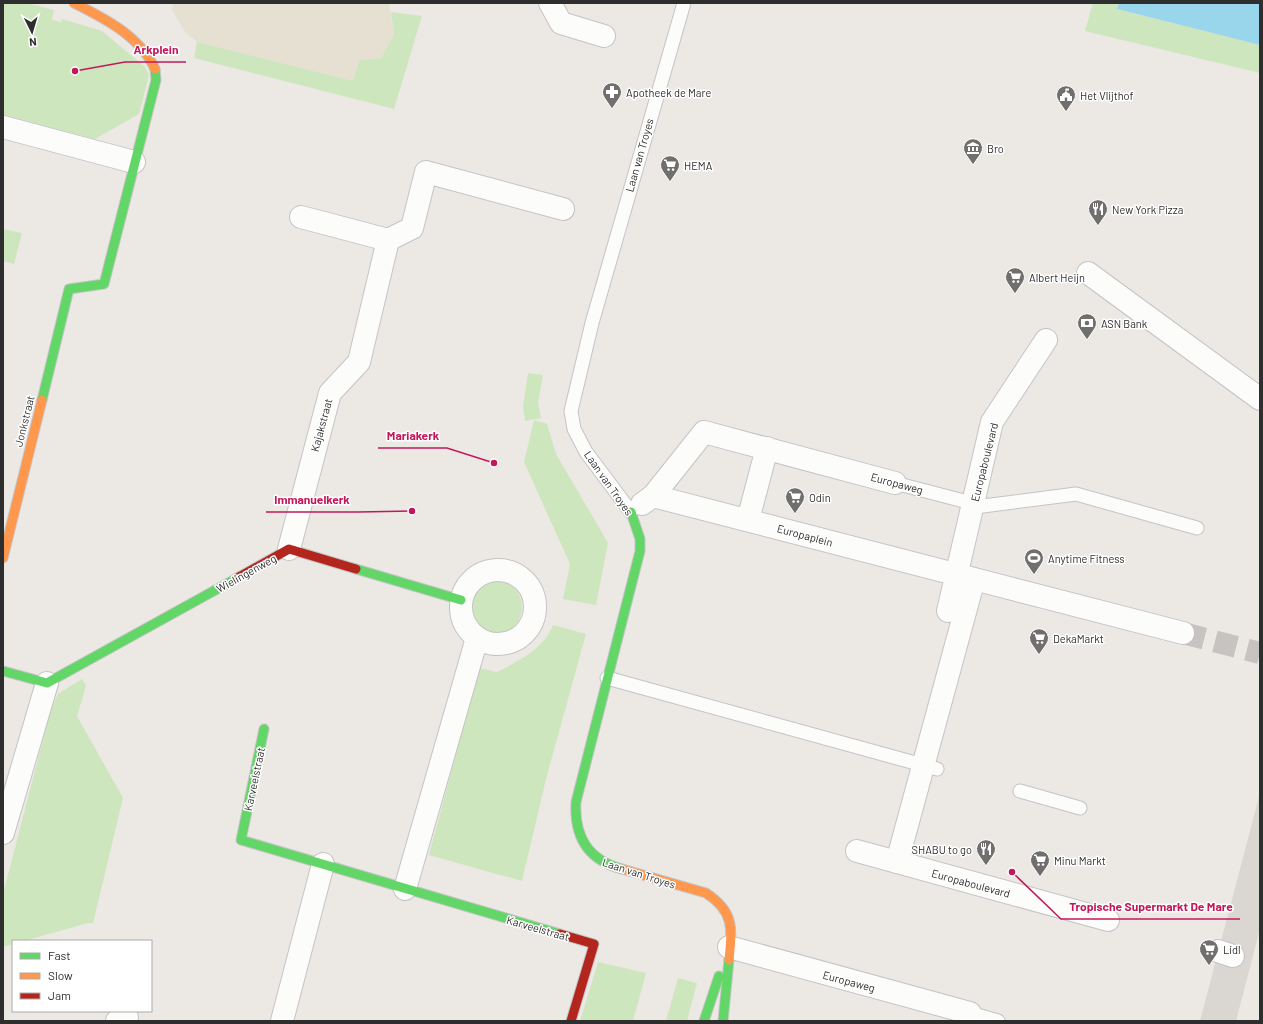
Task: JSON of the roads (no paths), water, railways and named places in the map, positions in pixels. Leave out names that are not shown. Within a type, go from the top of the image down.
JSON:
[{"type":"street","points":[[3,127],[134,162],[156,80],[155,68],[143,51],[119,29],[104,18],[74,3]]},
{"type":"street","points":[[550,3],[561,23],[604,36]]},
{"type":"street","name":"Jonkstraat","points":[[3,558],[69,290],[104,284],[134,162]]},
{"type":"street","points":[[301,217],[388,240],[412,228],[426,172],[563,209]]},
{"type":"street","name":"Kajakstraat","points":[[289,549],[330,393],[359,362],[388,240]]},
{"type":"street","points":[[1088,273],[1260,399]]},
{"type":"street","name":"Europaboulevard","points":[[948,611],[965,576],[973,504],[992,422],[1046,340]]},
{"type":"street","name":"Europaweg","points":[[631,512],[653,496],[704,432],[895,483]]},
{"type":"street","points":[[748,520],[767,448]]},
{"type":"street","name":"Europaplein","points":[[653,496],[965,576]]},
{"type":"street","name":"Laan van Troyes","points":[[631,512],[640,539],[640,551],[576,802],[576,822],[580,836],[590,853],[607,865],[706,894],[716,899],[725,908],[730,921],[732,933],[729,947],[704,1021]]},
{"type":"street","name":"Wielingenweg","points":[[46,683],[289,549],[461,600]]},
{"type":"street","points":[[495,569],[508,570],[519,575],[528,584],[534,594],[536,606],[534,618],[529,629],[521,637],[511,642],[499,644],[488,643],[477,638],[469,630],[464,621],[461,610],[461,600],[466,588],[473,579],[484,572],[495,569]]},
{"type":"street","points":[[897,862],[930,767],[965,576],[1184,633]]},
{"type":"street","points":[[405,889],[477,638]]},
{"type":"street","points":[[3,671],[46,683],[3,833]]},
{"type":"street","name":"Karveelstraat","points":[[264,729],[241,840],[594,944],[572,1021]]},
{"type":"street","name":"Europaboulevard","points":[[857,851],[1108,920]]},
{"type":"street","points":[[282,1021],[323,864]]},
{"type":"street","name":"Europaweg","points":[[729,947],[969,1017]]},
{"type":"street","name":"Laan van Troyes","points":[[723,1021],[729,947]]},
{"type":"street","points":[[117,1021],[127,1018],[125,1012]]},
{"type":"lane","name":"Laan van Troyes","points":[[631,512],[586,452],[574,429],[571,411],[592,323],[684,3]]},
{"type":"lane","name":"Europaweg","points":[[895,483],[983,506],[1076,494],[1197,528]]},
{"type":"lane","points":[[607,678],[930,767]]},
{"type":"lane","points":[[1020,791],[1080,808]]},
{"type":"lane","points":[[969,1017],[998,1021]]},
{"type":"water","points":[[1119,3],[1260,3],[1260,45],[1117,9]]},
{"type":"tunnel","points":[[1183,633],[1260,653]]},
{"type":"place","name":"Arkplein","points":[[75,71]]},
{"type":"place","name":"Apotheek de Mare","points":[[612,109]]},
{"type":"place","name":"Het Vlijthof","points":[[1066,112]]},
{"type":"place","name":"Bro","points":[[973,165]]},
{"type":"place","name":"HEMA","points":[[670,182]]},
{"type":"place","name":"New York Pizza","points":[[1098,226]]},
{"type":"place","name":"Albert Heijn","points":[[1015,294]]},
{"type":"place","name":"ASN Bank","points":[[1087,340]]},
{"type":"place","name":"Mariakerk","points":[[494,463]]},
{"type":"place","name":"Immanuelkerk","points":[[412,511]]},
{"type":"place","name":"Odin","points":[[795,514]]},
{"type":"place","name":"Anytime Fitness","points":[[1034,575]]},
{"type":"place","name":"DekaMarkt","points":[[1039,655]]},
{"type":"place","name":"SHABU to go","points":[[986,866]]},
{"type":"place","name":"Tropische Supermarkt De Mare","points":[[1012,872]]},
{"type":"place","name":"Minu Markt","points":[[1040,877]]},
{"type":"place","name":"Lidl","points":[[1209,966]]}]
